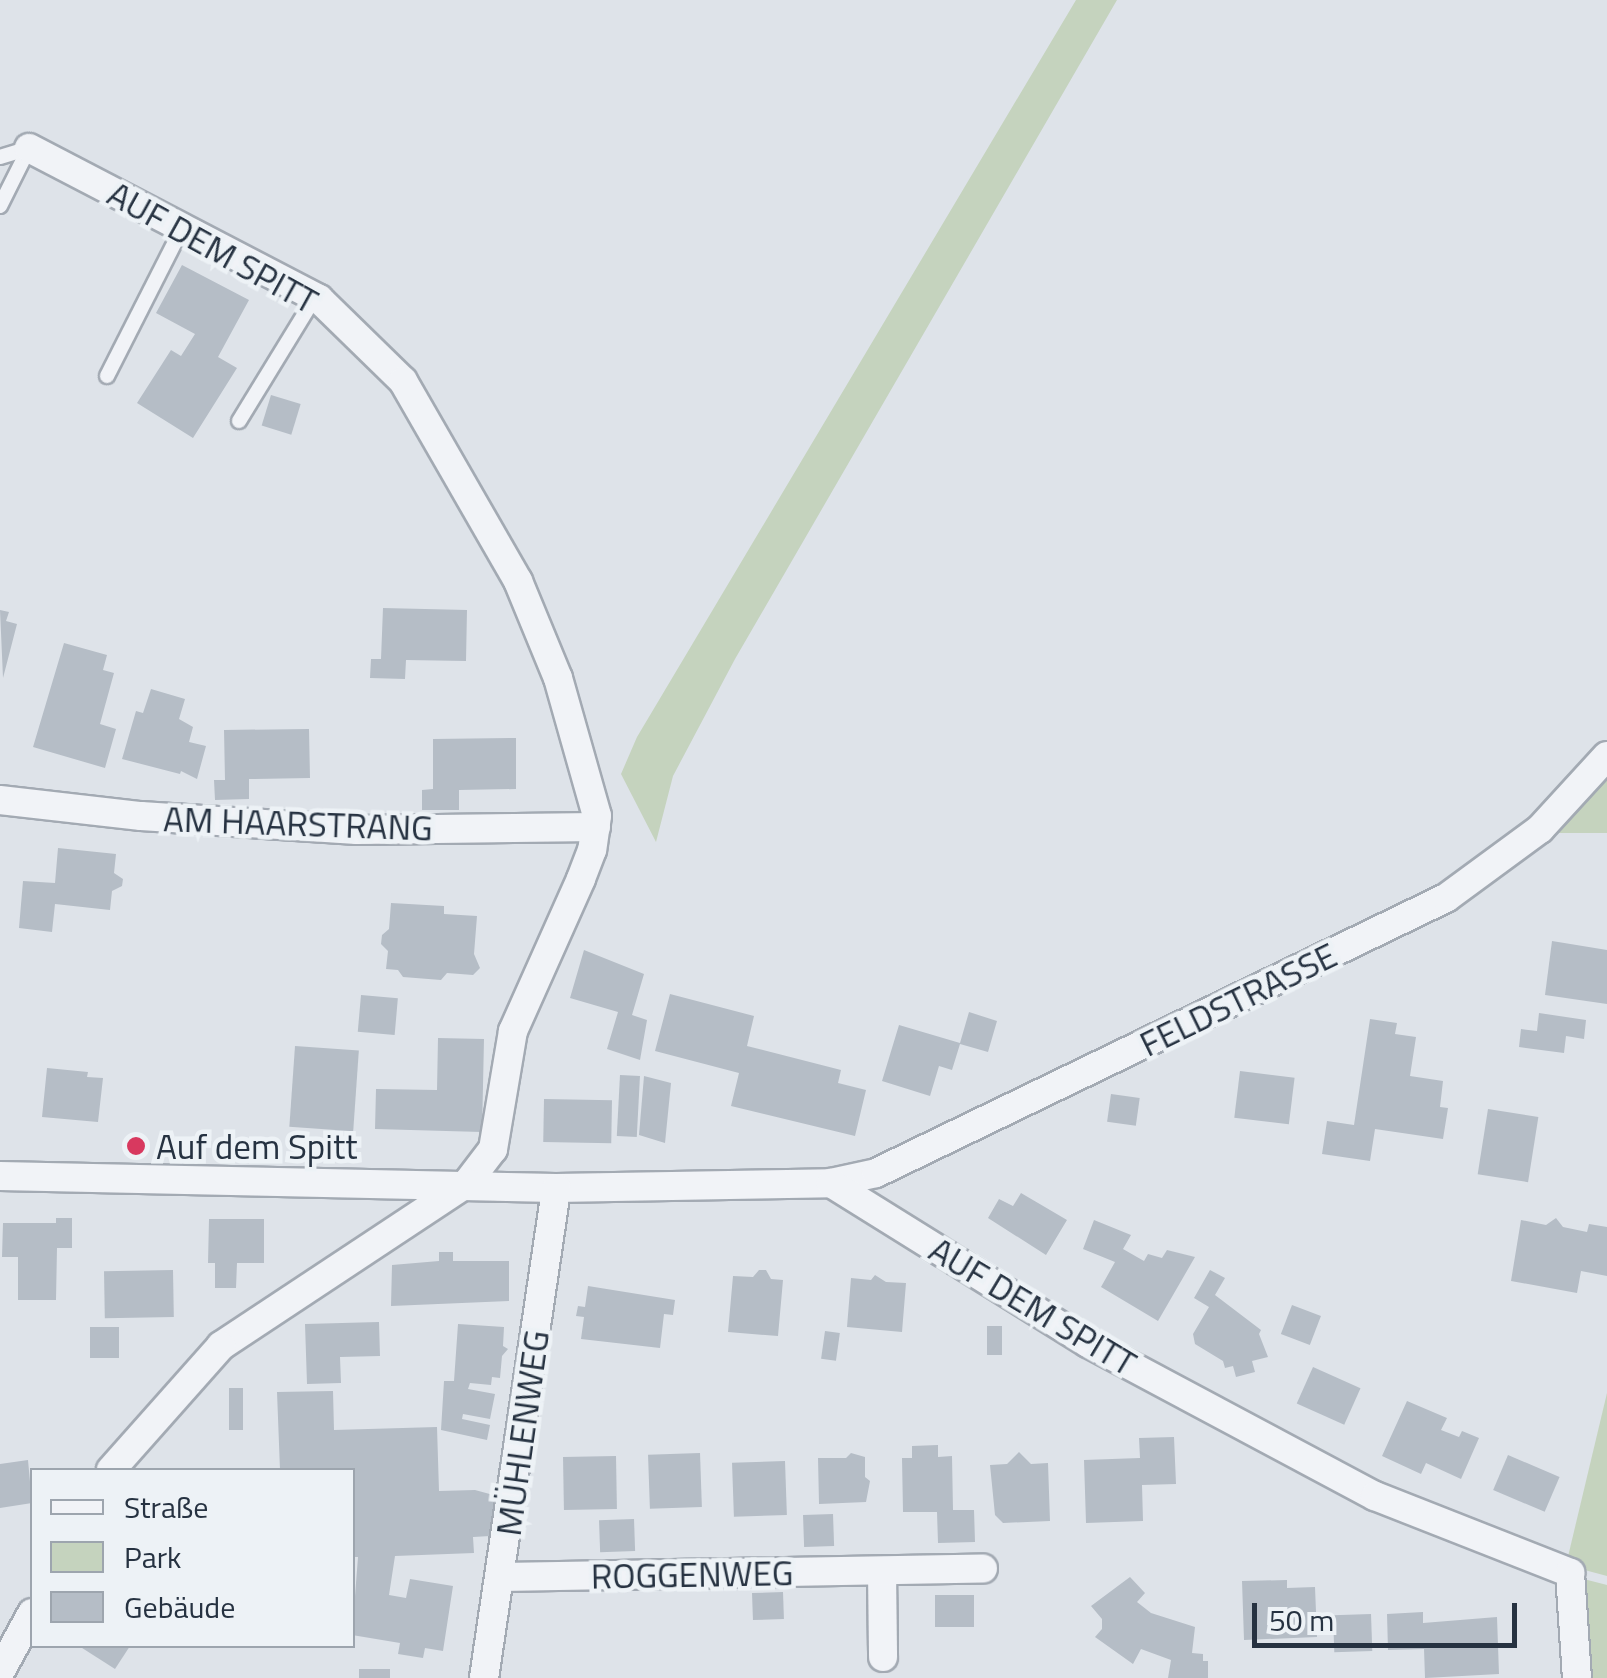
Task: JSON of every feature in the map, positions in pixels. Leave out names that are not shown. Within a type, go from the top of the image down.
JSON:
[{"type":"street","name":"AUF DEM SPITT","points":[[29,148],[314,297],[403,381],[518,581],[558,678],[590,782],[596,827],[581,880],[513,1031],[493,1148],[467,1183]]},
{"type":"street","name":"FELDSTRASSE","points":[[831,1183],[876,1173],[1446,898],[1540,829],[1607,756]]},
{"type":"street","name":"AM HAARSTRANG","points":[[0,800],[141,816],[357,830],[596,827]]},
{"type":"street","points":[[0,1176],[467,1183],[556,1188],[831,1183]]},
{"type":"street","points":[[114,1468],[221,1346],[467,1183]]},
{"type":"street","name":"AUF DEM SPITT","points":[[831,1183],[1088,1343],[1375,1496],[1570,1573],[1577,1678]]},
{"type":"street","name":"MÜHLENWEG","points":[[484,1678],[502,1577],[556,1188]]},
{"type":"street","name":"ROGGENWEG","points":[[502,1577],[983,1569]]},
{"type":"street","points":[[882,1571],[883,1656]]},
{"type":"street","points":[[0,1672],[30,1617]]},
{"type":"lane","points":[[0,157],[29,148]]},
{"type":"lane","points":[[0,206],[29,148]]},
{"type":"lane","points":[[107,376],[182,228]]},
{"type":"lane","points":[[239,421],[314,297]]},
{"type":"green space","points":[[1076,0],[1117,0],[735,659],[673,776],[656,842],[621,774],[637,737]]},
{"type":"green space","points":[[1607,765],[1607,833],[1544,833]]},
{"type":"green space","points":[[1607,1393],[1607,1576],[1566,1565]]},
{"type":"green space","points":[[1572,1576],[1607,1585],[1607,1678],[1582,1678]]},
{"type":"building","points":[[182,265],[249,300],[218,357],[237,368],[193,438],[137,403],[171,350],[181,356],[195,334],[156,313]]},
{"type":"building","points":[[271,395],[301,404],[291,435],[262,426]]},
{"type":"building","points":[[383,608],[467,610],[466,661],[406,660],[405,679],[370,678],[371,659],[381,659]]},
{"type":"building","points":[[0,610],[9,612],[6,621],[17,624],[3,678]]},
{"type":"building","points":[[64,643],[107,655],[103,670],[114,673],[100,724],[116,729],[105,768],[33,747]]},
{"type":"building","points":[[151,689],[185,699],[179,719],[193,727],[189,742],[206,746],[197,779],[181,771],[180,774],[122,759],[136,711],[143,713]]},
{"type":"building","points":[[309,729],[310,778],[249,779],[249,799],[215,800],[214,780],[225,780],[224,730]]},
{"type":"building","points":[[516,738],[516,789],[459,790],[459,810],[422,810],[422,790],[433,789],[433,739]]},
{"type":"building","points":[[58,848],[116,854],[114,873],[123,879],[122,886],[112,891],[110,910],[55,904],[52,932],[19,928],[23,881],[55,883]]},
{"type":"building","points":[[391,903],[444,906],[444,914],[477,916],[474,954],[480,968],[473,975],[447,973],[441,980],[403,977],[398,970],[386,969],[388,951],[381,944],[382,935],[389,929]]},
{"type":"building","points":[[1552,941],[1607,950],[1607,1004],[1545,995]]},
{"type":"building","points":[[584,950],[644,974],[632,1015],[647,1020],[640,1060],[607,1049],[618,1012],[570,998]]},
{"type":"building","points":[[670,994],[754,1016],[747,1046],[841,1070],[838,1083],[866,1090],[855,1136],[731,1106],[739,1073],[655,1051]]},
{"type":"building","points":[[361,995],[398,998],[395,1035],[358,1032]]},
{"type":"building","points":[[969,1012],[997,1021],[988,1052],[960,1044],[952,1070],[939,1066],[930,1096],[882,1081],[899,1025],[960,1043]]},
{"type":"building","points":[[1539,1013],[1586,1020],[1584,1039],[1566,1036],[1564,1053],[1519,1047],[1521,1029],[1537,1031]]},
{"type":"building","points":[[1370,1019],[1397,1023],[1395,1034],[1416,1037],[1410,1076],[1443,1081],[1440,1107],[1448,1108],[1443,1139],[1375,1129],[1370,1161],[1322,1154],[1327,1121],[1354,1125]]},
{"type":"building","points":[[438,1038],[484,1039],[482,1132],[375,1129],[376,1089],[437,1090]]},
{"type":"building","points":[[295,1046],[359,1050],[353,1131],[289,1127]]},
{"type":"building","points":[[47,1068],[88,1072],[87,1077],[103,1078],[98,1122],[42,1117]]},
{"type":"building","points":[[1240,1071],[1295,1078],[1289,1124],[1234,1118]]},
{"type":"building","points":[[620,1075],[640,1076],[637,1137],[617,1136]]},
{"type":"building","points":[[644,1076],[671,1083],[665,1143],[639,1135]]},
{"type":"building","points":[[1111,1094],[1140,1098],[1136,1126],[1107,1122]]},
{"type":"building","points":[[544,1099],[612,1100],[611,1143],[543,1142]]},
{"type":"building","points":[[1488,1109],[1538,1117],[1528,1182],[1478,1174]]},
{"type":"building","points":[[1021,1193],[1067,1220],[1046,1255],[988,1218],[999,1199],[1013,1206]]},
{"type":"building","points":[[56,1218],[72,1218],[72,1248],[57,1248],[56,1300],[18,1300],[18,1257],[2,1257],[3,1223],[56,1223]]},
{"type":"building","points":[[1556,1218],[1563,1227],[1587,1232],[1589,1224],[1607,1227],[1607,1276],[1581,1271],[1577,1293],[1511,1281],[1521,1220],[1546,1225]]},
{"type":"building","points":[[209,1219],[264,1219],[264,1263],[237,1263],[236,1288],[215,1288],[215,1263],[208,1263]]},
{"type":"building","points":[[1094,1220],[1131,1235],[1123,1249],[1144,1261],[1148,1254],[1162,1258],[1167,1250],[1195,1257],[1158,1321],[1101,1287],[1115,1262],[1083,1249]]},
{"type":"building","points":[[439,1252],[453,1252],[453,1261],[509,1261],[509,1301],[391,1306],[392,1265],[439,1261]]},
{"type":"building","points":[[173,1270],[174,1317],[105,1318],[104,1271]]},
{"type":"building","points":[[759,1270],[766,1270],[771,1279],[783,1280],[778,1336],[728,1332],[733,1276],[753,1277]]},
{"type":"building","points":[[1210,1270],[1225,1278],[1215,1295],[1261,1330],[1268,1357],[1252,1361],[1255,1372],[1236,1377],[1233,1366],[1225,1368],[1223,1361],[1195,1344],[1193,1334],[1209,1307],[1194,1298]]},
{"type":"building","points":[[875,1275],[886,1282],[906,1283],[902,1332],[847,1327],[851,1278],[871,1280]]},
{"type":"building","points":[[588,1286],[675,1300],[673,1315],[664,1314],[660,1348],[581,1339],[584,1317],[576,1316],[578,1306],[585,1307]]},
{"type":"building","points":[[1292,1305],[1321,1316],[1310,1345],[1281,1334]]},
{"type":"building","points":[[379,1322],[380,1356],[340,1357],[341,1383],[307,1384],[305,1324]]},
{"type":"building","points":[[458,1324],[504,1327],[503,1346],[508,1349],[502,1356],[500,1378],[492,1377],[491,1385],[470,1383],[468,1389],[495,1394],[490,1419],[463,1414],[462,1419],[490,1425],[487,1440],[441,1430],[444,1381],[454,1381]]},
{"type":"building","points":[[987,1326],[1002,1326],[1002,1355],[987,1355]]},
{"type":"building","points":[[90,1327],[119,1327],[119,1358],[90,1358]]},
{"type":"building","points":[[825,1331],[840,1333],[836,1361],[821,1359]]},
{"type":"building","points":[[1313,1367],[1361,1388],[1344,1425],[1297,1404]]},
{"type":"building","points":[[229,1388],[243,1388],[243,1430],[229,1430]]},
{"type":"building","points":[[333,1391],[334,1430],[437,1427],[439,1491],[475,1490],[497,1496],[490,1536],[473,1537],[474,1553],[395,1556],[389,1595],[406,1598],[410,1579],[453,1586],[443,1651],[425,1648],[423,1658],[398,1654],[400,1643],[355,1636],[355,1468],[280,1468],[277,1392]]},
{"type":"building","points":[[1407,1401],[1447,1418],[1441,1430],[1459,1437],[1462,1431],[1479,1438],[1461,1479],[1426,1463],[1421,1474],[1382,1456]]},
{"type":"building","points":[[1174,1437],[1176,1484],[1142,1485],[1143,1521],[1086,1523],[1084,1460],[1140,1458],[1139,1438]]},
{"type":"building","points":[[938,1445],[938,1457],[952,1456],[953,1510],[974,1510],[975,1542],[938,1543],[937,1512],[903,1512],[902,1458],[912,1458],[912,1446]]},
{"type":"building","points":[[1019,1452],[1031,1464],[1048,1463],[1050,1521],[1003,1523],[995,1515],[990,1465],[1007,1464]]},
{"type":"building","points":[[700,1453],[702,1507],[650,1509],[648,1455]]},
{"type":"building","points":[[851,1453],[865,1457],[865,1477],[870,1481],[866,1502],[819,1504],[818,1458],[846,1458]]},
{"type":"building","points":[[1508,1455],[1560,1477],[1545,1512],[1493,1490]]},
{"type":"building","points":[[616,1456],[617,1509],[564,1510],[563,1457]]},
{"type":"building","points":[[28,1460],[30,1503],[0,1508],[0,1464]]},
{"type":"building","points":[[785,1461],[787,1515],[734,1517],[732,1463]]},
{"type":"building","points":[[833,1514],[834,1546],[804,1547],[803,1515]]},
{"type":"building","points":[[634,1519],[635,1551],[600,1552],[599,1520]]},
{"type":"building","points":[[1130,1577],[1145,1593],[1137,1602],[1151,1613],[1195,1627],[1192,1653],[1203,1654],[1203,1661],[1208,1661],[1208,1678],[1168,1678],[1171,1660],[1141,1649],[1133,1664],[1095,1637],[1102,1629],[1102,1619],[1091,1606]]},
{"type":"building","points":[[1287,1580],[1287,1588],[1315,1587],[1317,1637],[1244,1640],[1242,1581]]},
{"type":"building","points":[[783,1592],[784,1619],[753,1620],[752,1593]]},
{"type":"building","points":[[935,1595],[974,1595],[974,1627],[935,1627]]},
{"type":"building","points":[[1423,1612],[1423,1623],[1497,1617],[1499,1674],[1425,1678],[1424,1649],[1388,1650],[1387,1614]]},
{"type":"building","points":[[1371,1614],[1372,1651],[1334,1652],[1333,1615]]},
{"type":"building","points":[[82,1648],[129,1648],[115,1669]]},
{"type":"building","points":[[359,1669],[390,1669],[390,1678],[359,1678]]},
{"type":"place","name":"Auf dem Spitt","points":[[136,1146]]}]
